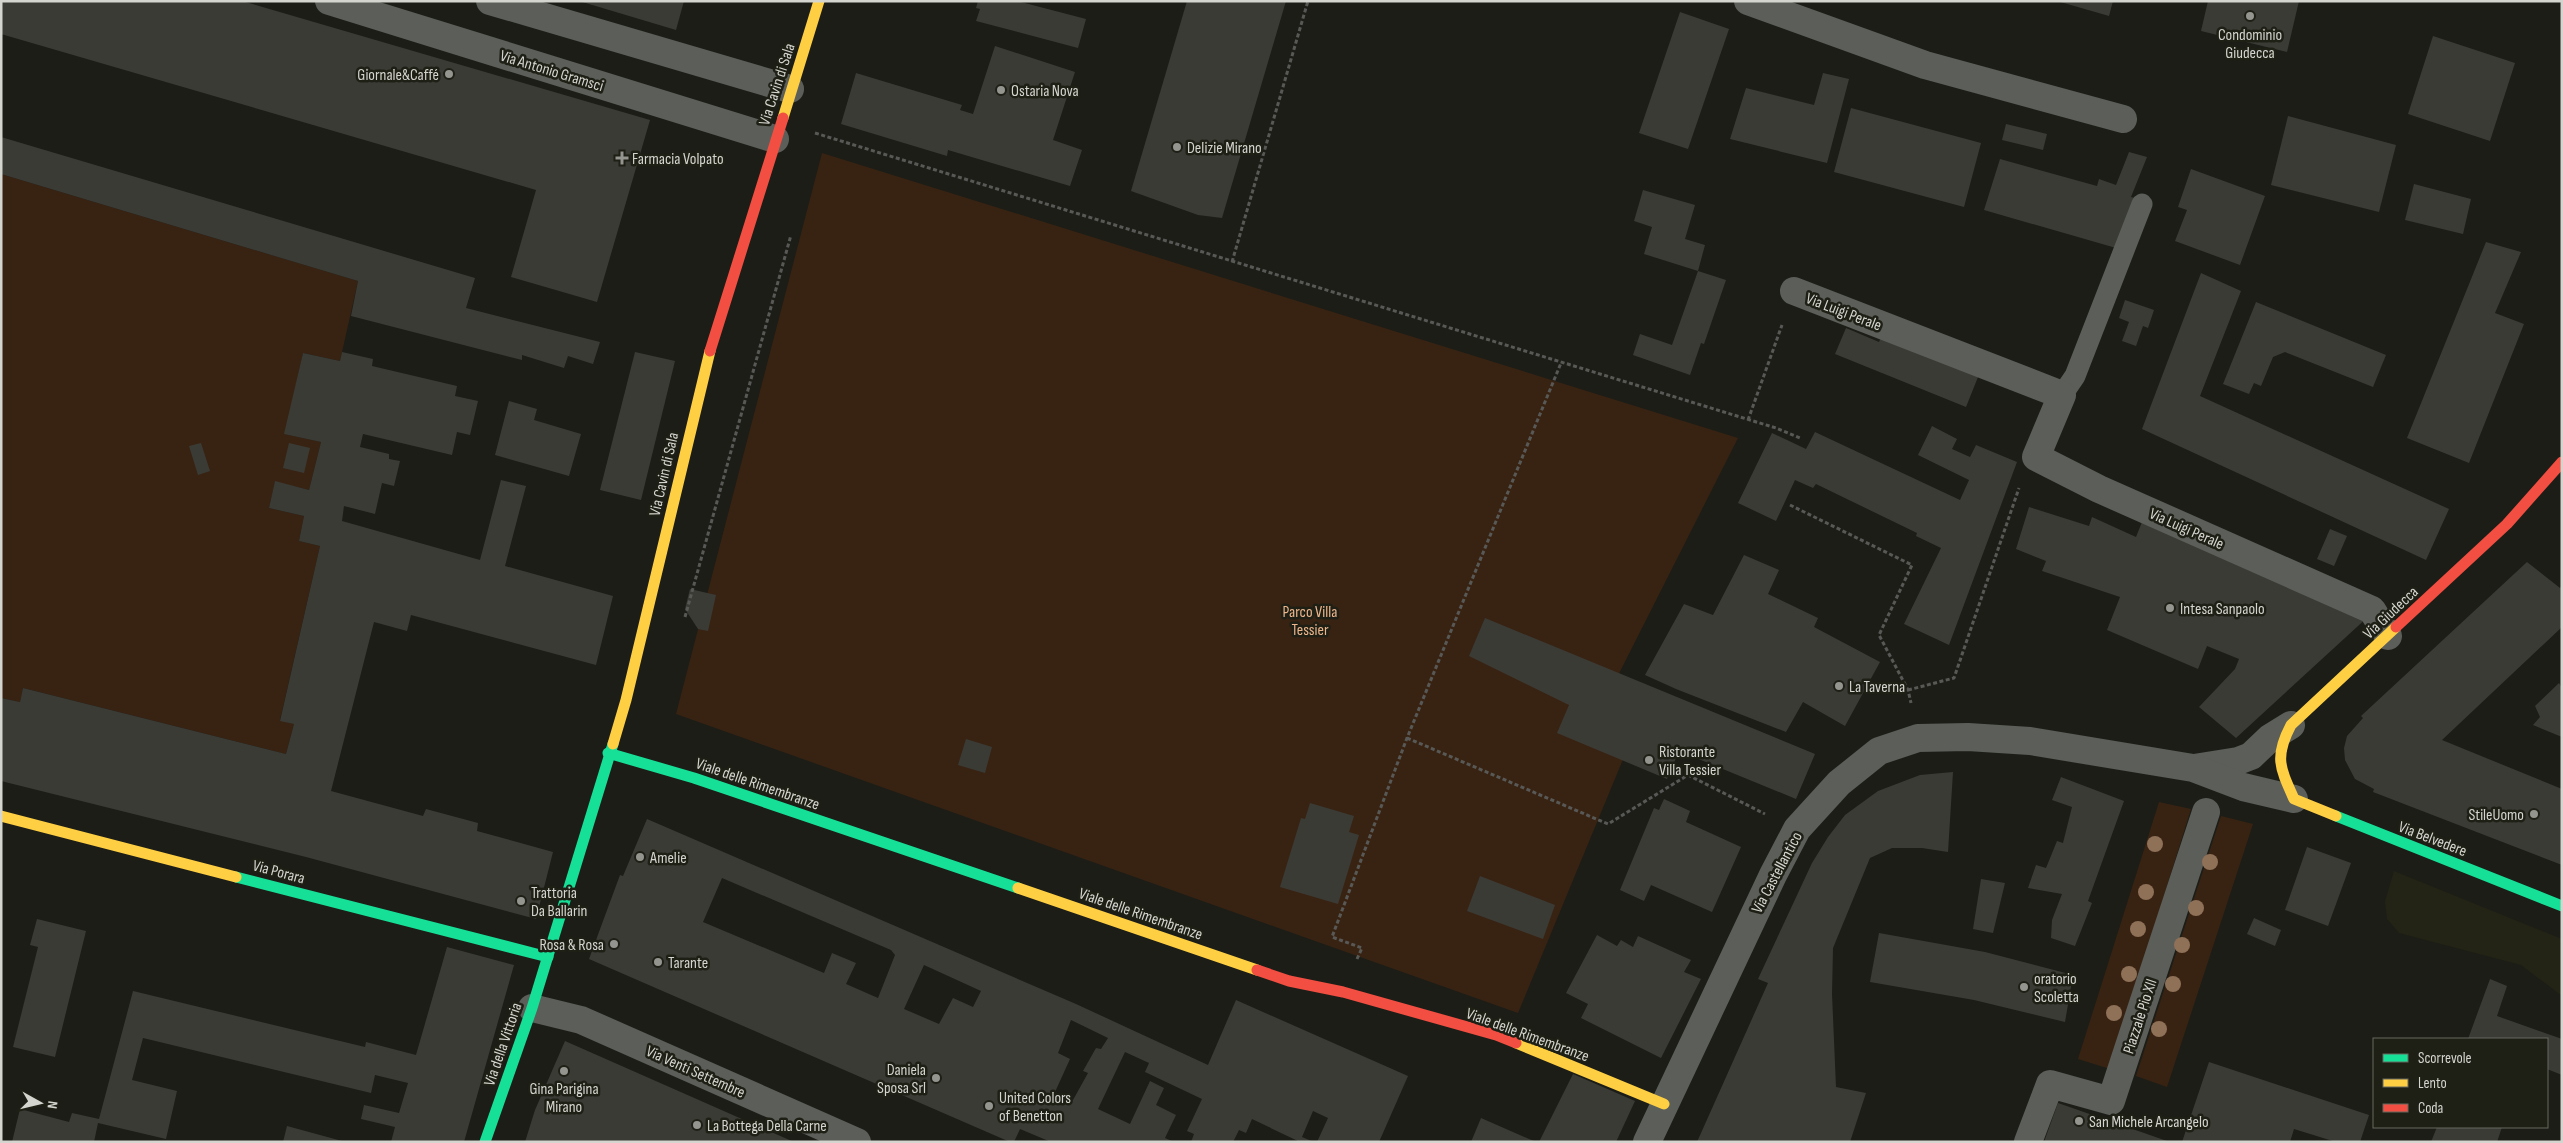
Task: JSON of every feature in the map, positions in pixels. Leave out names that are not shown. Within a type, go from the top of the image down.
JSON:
[{"type":"street","name":"Via Antonio Gramsci","points":[[329,1],[778,131]]},
{"type":"street","points":[[490,1],[790,89]]},
{"type":"street","name":"Via Cavin di Sala","points":[[548,958],[608,753],[626,700],[707,360],[819,1]]},
{"type":"street","points":[[1748,1],[1926,64],[2124,119]]},
{"type":"street","name":"Via Luigi Perale","points":[[1794,291],[2062,395]]},
{"type":"street","points":[[2036,457],[2062,395]]},
{"type":"street","name":"Via Luigi Perale","points":[[2036,457],[2099,489],[2372,610],[2388,636]]},
{"type":"street","name":"Via Giudecca","points":[[2294,799],[2280,767],[2282,742],[2291,726],[2507,524],[2562,462]]},
{"type":"street","name":"Via Castellantico","points":[[2193,768],[2238,761],[2251,756],[2270,738],[2291,726]]},
{"type":"street","name":"Via Castellantico","points":[[1647,1142],[1773,875],[1797,829],[1839,783],[1880,750],[1918,738],[1968,737],[2030,742],[2193,768],[2243,787],[2294,799]]},
{"type":"street","name":"Viale delle Rimembranze","points":[[608,753],[694,778],[1289,981],[1343,992],[1496,1035],[1664,1104]]},
{"type":"street","name":"Via Belvedere","points":[[2294,799],[2562,906]]},
{"type":"street","name":"Piazzale Pio XII","points":[[2028,1142],[2050,1084],[2111,1101],[2206,812]]},
{"type":"street","name":"Via Porara","points":[[1,816],[548,958]]},
{"type":"street","name":"Via della Vittoria","points":[[485,1142],[548,958]]},
{"type":"street","name":"Via Venti Settembre","points":[[532,1008],[581,1020],[856,1142]]},
{"type":"lane","points":[[2062,395],[2075,376],[2142,204]]},
{"type":"path","points":[[1232,262],[1308,1]]},
{"type":"path","points":[[778,131],[1232,262],[1748,420],[1800,438]]},
{"type":"path","points":[[684,618],[791,235]]},
{"type":"path","points":[[1748,420],[1794,291]]},
{"type":"path","points":[[1343,992],[1362,948],[1332,937],[1407,738],[1561,363]]},
{"type":"path","points":[[1908,690],[1954,678],[2021,482],[2036,457]]},
{"type":"path","points":[[1790,505],[1912,565],[1879,634],[1908,690],[1918,738]]},
{"type":"path","points":[[1407,738],[1608,824],[1688,775],[1797,829]]},
{"type":"shaded area","points":[[2394,871],[2562,939],[2562,996],[2521,965],[2399,933],[2387,919],[2385,901]]},
{"type":"green space","name":"Parco Villa Tessier","points":[[822,153],[1738,438],[1596,719],[1631,740],[1518,1013],[676,714]]},
{"type":"green space","points":[[1,174],[358,281],[340,361],[303,353],[285,434],[321,442],[309,490],[275,482],[269,508],[304,516],[299,541],[320,546],[280,720],[294,724],[286,754],[23,688],[20,702],[1,698]]},
{"type":"green space","points":[[2159,802],[2191,809],[2110,1069],[2078,1059]]},
{"type":"green space","points":[[2221,816],[2253,824],[2167,1087],[2136,1076]]},
{"type":"building","points":[[1,1],[242,1],[650,120],[597,302],[511,277],[536,190],[1,34]]},
{"type":"building","points":[[579,1],[684,1],[676,30]]},
{"type":"building","points":[[978,1],[1017,1],[1086,19],[1078,48],[976,21],[980,9],[976,8]]},
{"type":"building","points":[[1187,1],[1286,1],[1222,218],[1198,215],[1131,191]]},
{"type":"building","points":[[2057,1],[2113,1],[2109,16]]},
{"type":"building","name":"Condominio Giudecca","points":[[2208,1],[2299,1],[2287,52],[2201,31]]},
{"type":"building","points":[[1680,12],[1729,29],[1688,149],[1639,133]]},
{"type":"building","points":[[2433,36],[2515,63],[2490,141],[2408,114]]},
{"type":"building","points":[[995,46],[1075,72],[1053,140],[1082,150],[1070,186],[948,150],[947,156],[841,124],[856,73],[962,105],[960,110],[973,114]]},
{"type":"building","points":[[1823,73],[1849,79],[1827,163],[1730,139],[1746,88],[1814,105]]},
{"type":"building","points":[[1851,108],[1981,143],[1964,207],[1834,172]]},
{"type":"building","points":[[2288,116],[2396,145],[2379,212],[2271,185]]},
{"type":"building","points":[[2006,124],[2047,134],[2043,150],[2002,140]]},
{"type":"building","points":[[1,137],[475,278],[466,308],[600,342],[593,364],[568,356],[564,368],[522,355],[522,360],[351,316],[358,281],[1,174]]},
{"type":"building","points":[[2129,152],[2147,157],[2131,197],[2138,199],[2123,250],[1984,210],[2000,159],[2097,186],[2099,179],[2116,185]]},
{"type":"building","points":[[2191,169],[2265,196],[2240,265],[2175,241],[2187,210],[2178,207]]},
{"type":"building","points":[[2414,184],[2471,199],[2463,234],[2405,220]]},
{"type":"building","points":[[1643,190],[1695,205],[1685,239],[1705,245],[1698,271],[1644,254],[1652,227],[1634,221]]},
{"type":"building","points":[[2486,242],[2521,252],[2495,313],[2524,324],[2469,463],[2407,438]]},
{"type":"building","points":[[1698,271],[1726,280],[1704,344],[1701,343],[1690,375],[1633,355],[1640,334],[1672,345]]},
{"type":"building","points":[[2201,273],[2241,291],[2200,396],[2449,509],[2426,560],[2142,429]]},
{"type":"building","points":[[2125,300],[2154,310],[2148,328],[2143,326],[2136,346],[2122,341],[2129,322],[2119,318]]},
{"type":"building","points":[[2256,302],[2386,355],[2373,387],[2285,352],[2273,357],[2261,386],[2254,383],[2249,394],[2223,384]]},
{"type":"building","points":[[1846,328],[1879,342],[1885,328],[1982,367],[1966,407],[1835,354]]},
{"type":"building","points":[[342,352],[373,359],[372,366],[457,386],[455,396],[478,401],[470,435],[457,432],[452,455],[363,434],[360,447],[389,454],[389,459],[400,461],[394,486],[382,483],[375,514],[344,506],[342,521],[480,560],[501,480],[526,486],[505,566],[613,596],[596,665],[411,615],[407,631],[374,622],[331,791],[423,816],[426,809],[478,823],[477,831],[553,852],[536,919],[306,857],[1,781],[1,698],[20,702],[23,688],[286,754],[294,724],[280,721],[320,546],[299,541],[304,516],[269,508],[275,481],[309,490],[321,442],[284,434],[303,353],[340,361]]},
{"type":"building","points":[[635,352],[675,361],[641,500],[600,490]]},
{"type":"building","points":[[509,401],[537,409],[534,420],[581,434],[569,476],[495,455]]},
{"type":"building","points":[[1932,426],[1957,439],[1952,449],[1970,457],[1976,445],[2017,462],[1949,645],[1904,624],[1941,548],[1916,536],[1917,533],[1816,484],[1813,488],[1795,480],[1776,521],[1738,503],[1772,433],[1806,449],[1815,432],[1960,500],[1969,480],[1918,455]]},
{"type":"building","points":[[201,443],[210,471],[198,475],[189,446]]},
{"type":"building","points":[[289,443],[310,448],[304,473],[283,468]]},
{"type":"building","points":[[2029,507],[2089,526],[2092,517],[2136,537],[2142,522],[2370,615],[2236,738],[2199,707],[2235,669],[2239,659],[2207,646],[2198,669],[2107,630],[2120,597],[2042,571],[2046,561],[2016,549]]},
{"type":"building","points":[[2330,529],[2347,536],[2334,566],[2317,559]]},
{"type":"building","points":[[1744,555],[1779,570],[1768,594],[1818,618],[1814,627],[1880,662],[1845,726],[1803,702],[1786,732],[1645,675],[1684,604],[1713,615]]},
{"type":"building","points":[[2527,562],[2560,588],[2562,585],[2562,627],[2442,740],[2562,789],[2562,865],[2373,792],[2374,789],[2355,779],[2345,760],[2344,748],[2347,736],[2363,718],[2361,716]]},
{"type":"building","points":[[690,589],[716,595],[708,631],[698,629],[685,609]]},
{"type":"building","points":[[1485,618],[1815,754],[1796,799],[1679,751],[1667,779],[1557,733],[1569,705],[1469,656]]},
{"type":"building","points":[[2559,683],[2562,688],[2562,737],[2533,725],[2540,717],[2535,706]]},
{"type":"building","points":[[966,739],[992,747],[985,773],[958,765]]},
{"type":"building","points":[[1953,772],[1948,852],[1922,848],[1892,848],[1870,858],[1833,948],[1832,994],[1836,1087],[1866,1093],[1850,1142],[1697,1142],[1768,983],[1758,979],[1812,863],[1828,837],[1845,815],[1878,791],[1920,775]]},
{"type":"building","points":[[2061,777],[2124,801],[2088,901],[2092,903],[2075,946],[2051,938],[2052,920],[2062,894],[2028,888],[2036,865],[2046,868],[2057,841],[2063,843],[2072,807],[2052,800]]},
{"type":"building","points":[[1664,799],[1690,811],[1686,822],[1741,847],[1712,912],[1651,885],[1644,901],[1620,890],[1654,808],[1659,810]]},
{"type":"building","points":[[1310,803],[1354,816],[1349,832],[1359,835],[1338,904],[1280,887],[1301,818],[1305,819]]},
{"type":"building","points":[[647,819],[1076,1004],[1208,1065],[1236,1000],[1408,1076],[1379,1142],[1317,1142],[1328,1118],[1313,1111],[1302,1137],[1314,1142],[1300,1142],[1252,1119],[1246,1133],[1239,1130],[1233,1142],[1191,1142],[1194,1134],[1187,1131],[1202,1099],[1145,1072],[1149,1063],[1125,1052],[1098,1109],[1130,1124],[1150,1081],[1164,1088],[1156,1105],[1176,1115],[1165,1138],[1174,1142],[1051,1142],[1020,1129],[1014,1142],[1010,1142],[589,959],[620,875],[623,876]],"holes":[[[722,878],[891,950],[895,955],[878,998],[846,984],[856,963],[832,953],[824,973],[703,922]],[[924,965],[981,991],[973,1007],[953,998],[939,1024],[904,1009]],[[1071,1020],[1108,1038],[1101,1049],[1096,1048],[1083,1071],[1088,1073],[1073,1100],[1055,1092],[1070,1059],[1058,1053]]]},
{"type":"building","points":[[2307,847],[2351,863],[2328,926],[2285,910]]},
{"type":"building","points":[[1480,876],[1555,905],[1543,939],[1467,911]]},
{"type":"building","points":[[1981,879],[2005,883],[1993,933],[1973,929]]},
{"type":"building","points":[[2254,918],[2281,930],[2275,946],[2247,934]]},
{"type":"building","points":[[37,919],[86,931],[55,1057],[13,1047],[38,947],[30,945]]},
{"type":"building","points":[[1879,933],[1985,952],[2073,975],[2065,1022],[1974,1000],[1870,982]]},
{"type":"building","points":[[1597,935],[1617,946],[1621,940],[1633,947],[1638,936],[1691,960],[1684,972],[1701,979],[1661,1058],[1581,1018],[1588,1004],[1566,993]]},
{"type":"building","points":[[447,947],[514,965],[464,1142],[391,1142],[395,1127],[361,1119],[364,1105],[399,1113],[408,1083],[375,1075],[371,1093],[143,1038],[132,1080],[177,1091],[166,1139],[98,1123],[94,1142],[12,1142],[20,1109],[69,1122],[72,1113],[99,1119],[133,991],[365,1047],[366,1042],[416,1055]]},
{"type":"building","points":[[2490,979],[2507,986],[2497,1016],[2562,1039],[2562,1075],[2548,1069],[2548,1038],[2468,1038]]},
{"type":"building","points":[[565,1041],[794,1142],[525,1142],[535,1110]]},
{"type":"building","points":[[2209,1062],[2369,1115],[2360,1142],[2336,1142],[2294,1129],[2290,1142],[2182,1142]]},
{"type":"building","points":[[1573,1074],[1635,1101],[1616,1142],[1539,1142]]},
{"type":"building","name":"San Michele Arcangelo","points":[[2058,1103],[2167,1141],[2167,1142],[2044,1142]]},
{"type":"building","points":[[1481,1118],[1529,1139],[1537,1142],[1471,1142]]},
{"type":"building","points":[[287,1126],[342,1141],[283,1142]]},
{"type":"building","points":[[2437,1128],[2502,1128],[2497,1142],[2431,1142]]},
{"type":"traffic: fast","points":[[485,1142],[532,1008],[613,744]]},
{"type":"traffic: fast","points":[[608,753],[694,778],[1018,888]]},
{"type":"traffic: fast","points":[[2336,816],[2562,906]]},
{"type":"traffic: fast","points":[[236,877],[548,957]]},
{"type":"traffic: slow","points":[[783,118],[819,1]]},
{"type":"traffic: slow","points":[[613,744],[626,700],[710,351]]},
{"type":"traffic: slow","points":[[2336,816],[2294,799],[2282,770],[2282,746],[2291,725],[2396,627]]},
{"type":"traffic: slow","points":[[1,816],[236,877]]},
{"type":"traffic: slow","points":[[1018,888],[1257,970]]},
{"type":"traffic: slow","points":[[1516,1043],[1664,1104]]},
{"type":"traffic: jam","points":[[710,351],[783,118]]},
{"type":"traffic: jam","points":[[2396,627],[2507,524],[2562,462]]},
{"type":"traffic: jam","points":[[1257,970],[1289,981],[1343,992],[1496,1035],[1516,1043]]},
{"type":"place","name":"Condominio Giudecca","points":[[2250,16]]},
{"type":"place","name":"Giornale&Caffé","points":[[449,74]]},
{"type":"place","name":"Ostaria Nova","points":[[1001,90]]},
{"type":"place","name":"Delizie Mirano","points":[[1177,147]]},
{"type":"place","name":"Farmacia Volpato","points":[[622,158]]},
{"type":"place","name":"Intesa Sanpaolo","points":[[2170,608]]},
{"type":"place","name":"La Taverna","points":[[1839,686]]},
{"type":"place","name":"Ristorante Villa Tessier","points":[[1649,760]]},
{"type":"place","name":"StileUomo","points":[[2534,814]]},
{"type":"place","name":"Amelie","points":[[640,857]]},
{"type":"place","name":"Trattoria Da Ballarin","points":[[521,901]]},
{"type":"place","name":"Rosa & Rosa","points":[[614,944]]},
{"type":"place","name":"Tarante","points":[[658,962]]},
{"type":"place","name":"oratorio Scoletta","points":[[2024,987]]},
{"type":"place","name":"Gina Parigina Mirano","points":[[564,1071]]},
{"type":"place","name":"Daniela Sposa Srl","points":[[936,1078]]},
{"type":"place","name":"United Colors of Benetton","points":[[989,1106]]},
{"type":"place","name":"San Michele Arcangelo","points":[[2079,1121]]},
{"type":"place","name":"La Bottega Della Carne","points":[[697,1125]]}]
